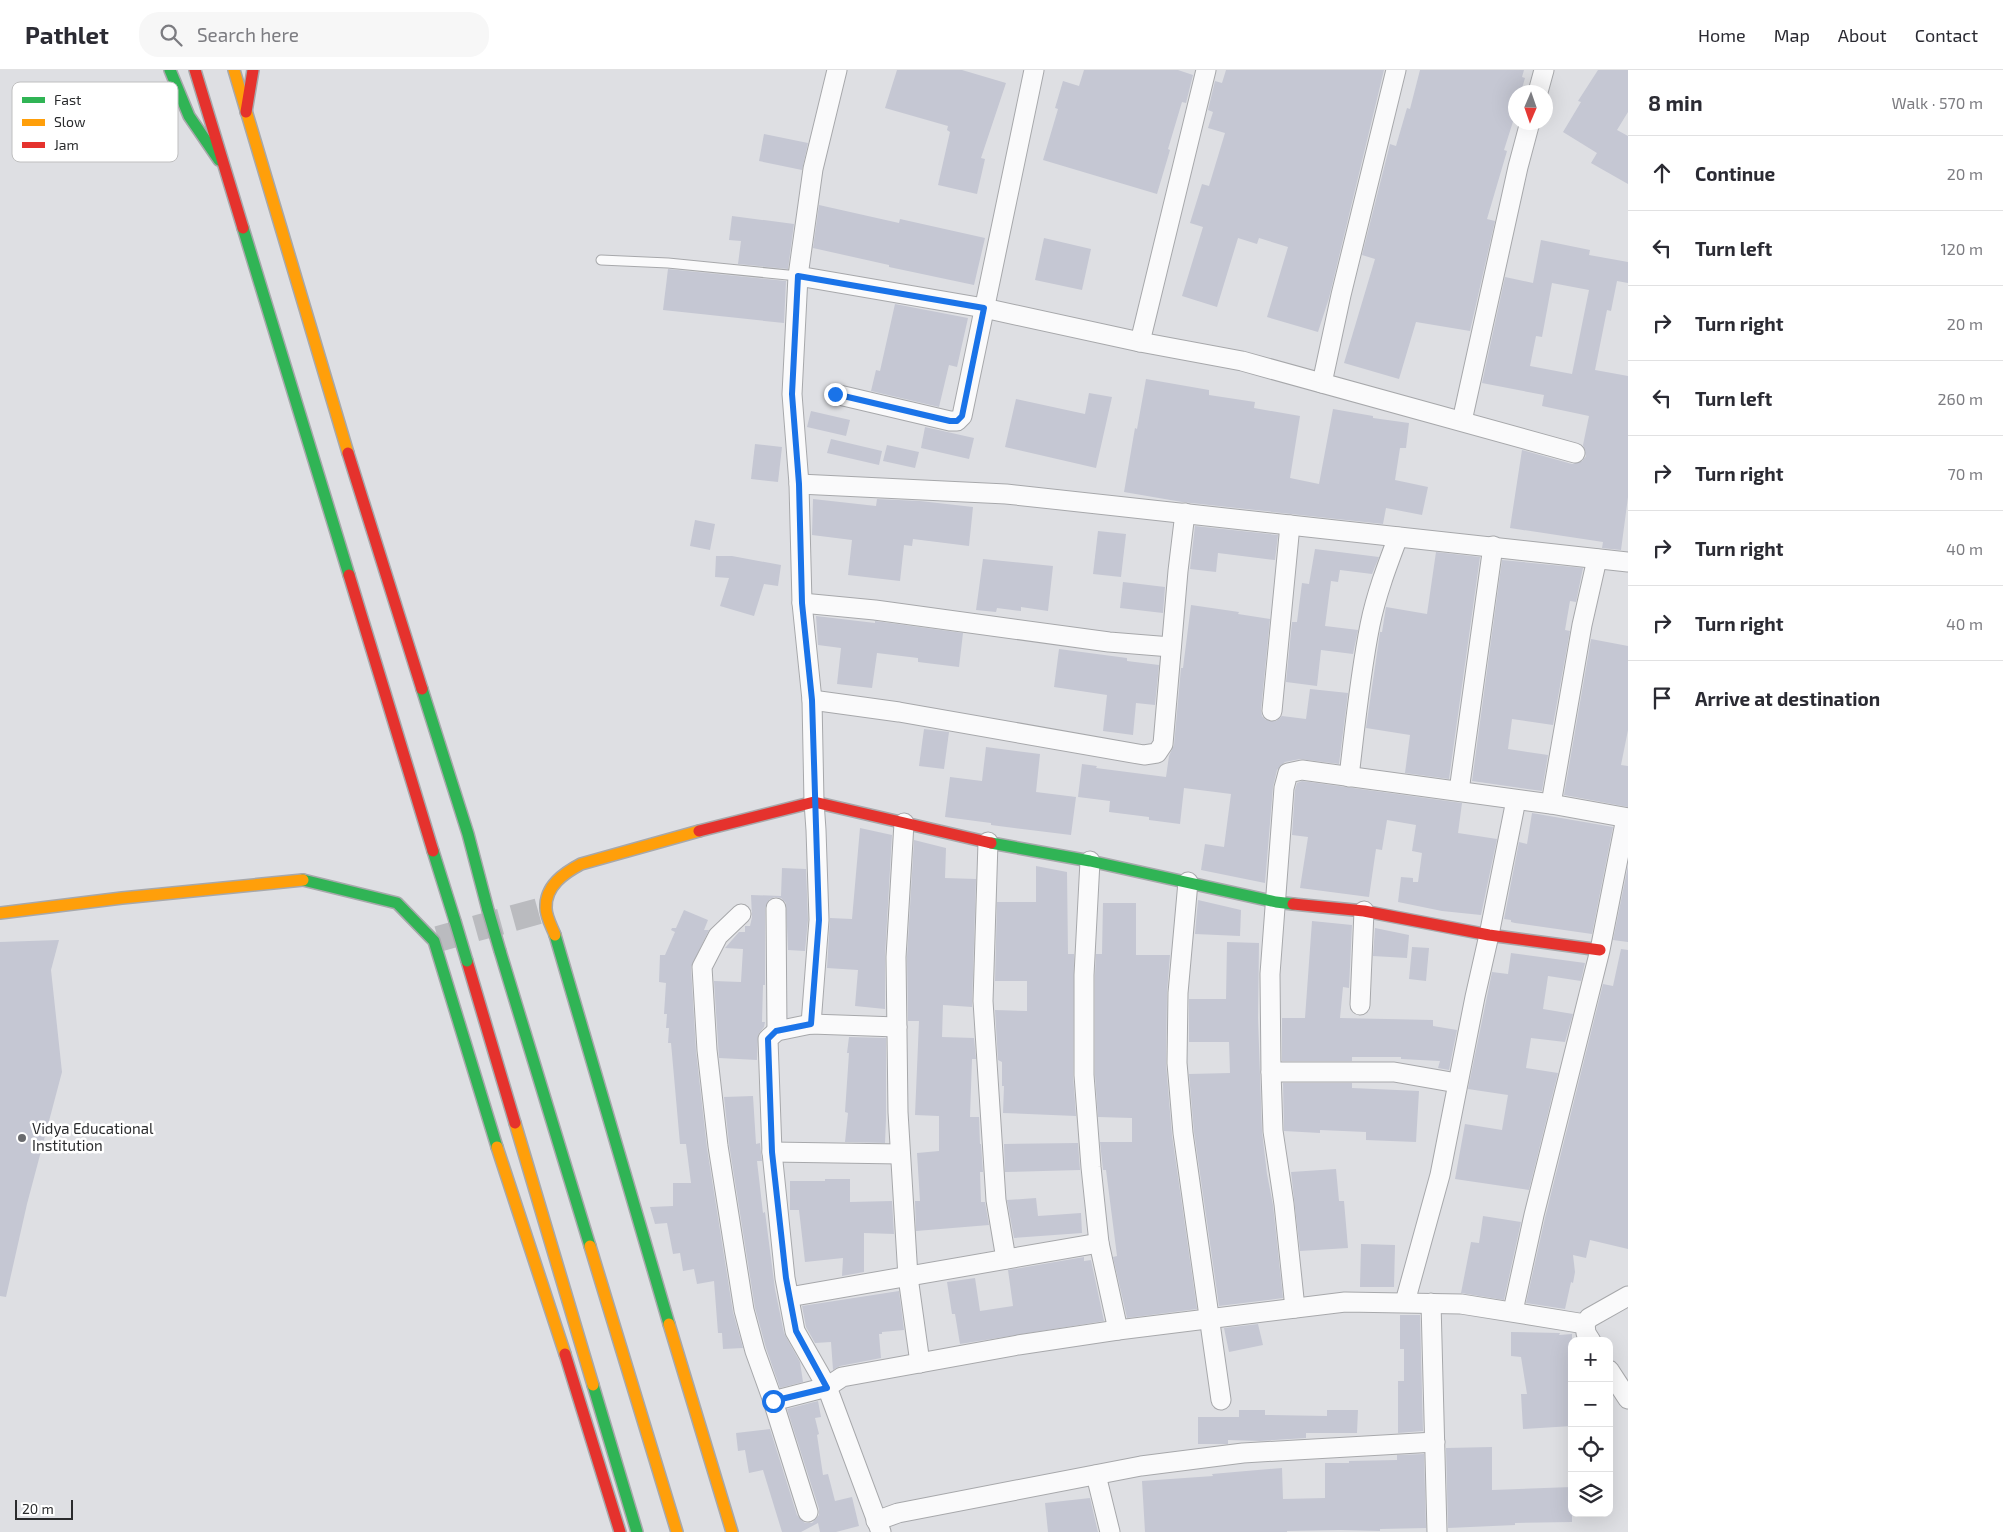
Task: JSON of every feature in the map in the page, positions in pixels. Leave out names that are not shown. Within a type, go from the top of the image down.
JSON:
[{"type":"main road","points":[[170,70],[175,82]]},
{"type":"main road","points":[[195,70],[467,961],[637,1532]]},
{"type":"main road","points":[[234,70],[395,602],[468,834],[488,910],[677,1532]]},
{"type":"main road","points":[[246,112],[253,70]]},
{"type":"main road","points":[[178,90],[188,116],[224,167]]},
{"type":"main road","points":[[732,1532],[659,1291],[566,969],[546,909],[548,897],[555,882],[566,872],[581,864],[699,831],[814,802],[988,842],[1090,861],[1276,902],[1364,911],[1489,935],[1600,950]]},
{"type":"main road","points":[[0,913],[122,898],[305,880],[397,904],[434,941],[491,1129],[551,1309],[620,1532]]},
{"type":"street","points":[[811,1024],[819,920],[812,700],[802,603],[799,484],[792,394],[798,276],[813,169],[837,70]]},
{"type":"street","points":[[835,394],[950,421],[957,421],[962,416],[1034,70]]},
{"type":"street","points":[[1140,342],[1206,70]]},
{"type":"street","points":[[1322,383],[1341,295],[1396,70]]},
{"type":"street","points":[[1540,85],[1544,70]]},
{"type":"street","points":[[1462,421],[1528,130]]},
{"type":"street","points":[[798,276],[984,308],[1140,342],[1242,361],[1575,453]]},
{"type":"street","points":[[799,484],[1006,494],[1628,562]]},
{"type":"street","points":[[812,700],[899,712],[1144,756],[1157,753],[1163,744],[1185,513]]},
{"type":"street","points":[[1272,711],[1290,525]]},
{"type":"street","points":[[1349,777],[1370,624],[1383,576],[1398,537]]},
{"type":"street","points":[[1459,791],[1493,546]]},
{"type":"street","points":[[1551,804],[1582,625],[1597,559]]},
{"type":"street","points":[[802,603],[875,610],[1109,642],[1171,646]]},
{"type":"street","points":[[1295,1308],[1273,1131],[1270,974],[1284,788],[1288,773],[1302,770],[1551,804],[1627,818],[1600,950],[1512,1311]]},
{"type":"street","points":[[1405,1302],[1440,1175],[1457,1083],[1516,800]]},
{"type":"street","points":[[904,823],[896,957],[900,1154],[908,1276],[920,1363]]},
{"type":"street","points":[[988,842],[983,1001],[996,1200],[1006,1259]]},
{"type":"street","points":[[1090,861],[1084,975],[1084,1075],[1099,1243],[1118,1330]]},
{"type":"street","points":[[1188,882],[1178,993],[1177,1063],[1183,1134],[1221,1400]]},
{"type":"street","points":[[776,908],[776,1031]]},
{"type":"street","points":[[1360,1004],[1364,911]]},
{"type":"street","points":[[741,914],[718,936],[702,966],[703,1003],[718,1146],[744,1310],[755,1351],[808,1512]]},
{"type":"street","points":[[897,1027],[811,1024],[776,1031],[768,1039],[772,1152],[786,1278],[796,1331],[827,1388],[878,1526],[898,1513],[1141,1466],[1243,1453],[1435,1442]]},
{"type":"street","points":[[1271,1072],[1394,1072],[1457,1083]]},
{"type":"street","points":[[772,1152],[900,1154]]},
{"type":"street","points":[[789,1297],[1099,1243]]},
{"type":"street","points":[[773,1401],[827,1388],[842,1378],[920,1363],[1118,1330],[1344,1302],[1462,1304],[1512,1311],[1588,1332],[1589,1318],[1628,1296]]},
{"type":"street","points":[[1432,1302],[1437,1532]]},
{"type":"street","points":[[1613,1376],[1628,1399]]},
{"type":"street","points":[[1096,1475],[1110,1532]]},
{"type":"lane","points":[[601,260],[668,263],[798,276]]},
{"type":"building","points":[[897,70],[962,70],[1006,83],[981,158],[985,159],[977,194],[938,185],[950,132],[947,130],[948,126],[885,108]]},
{"type":"building","points":[[1084,70],[1178,70],[1193,75],[1186,103],[1182,102],[1157,194],[1043,160],[1058,109],[1055,108],[1063,81],[1079,86]]},
{"type":"building","points":[[1226,70],[1384,70],[1329,298],[1318,332],[1267,317],[1288,247],[1259,238],[1257,244],[1238,238],[1217,307],[1182,296],[1203,227],[1190,223],[1202,184],[1209,186],[1225,133],[1208,128],[1213,112],[1208,110],[1215,81],[1222,83]]},
{"type":"building","points":[[1420,70],[1524,70],[1522,77],[1525,78],[1523,85],[1508,85],[1508,130],[1510,130],[1504,150],[1507,151],[1487,219],[1495,221],[1470,331],[1416,322],[1399,379],[1344,363],[1375,259],[1362,255],[1390,144],[1396,146],[1407,108],[1410,109]]},
{"type":"building","points":[[1598,70],[1628,70],[1628,112],[1617,130],[1628,136],[1628,184],[1591,163],[1597,153],[1563,132],[1581,102],[1578,101]]},
{"type":"building","points":[[764,134],[808,143],[802,170],[759,161]]},
{"type":"building","points":[[819,205],[899,223],[900,219],[985,238],[974,285],[813,248]]},
{"type":"building","points":[[732,216],[794,224],[788,269],[738,264],[741,241],[729,240]]},
{"type":"building","points":[[1044,238],[1091,249],[1082,290],[1035,280]]},
{"type":"building","points":[[1541,240],[1590,250],[1589,255],[1628,262],[1628,283],[1617,281],[1611,311],[1607,310],[1595,370],[1628,376],[1628,497],[1621,550],[1602,548],[1603,542],[1510,528],[1522,450],[1572,464],[1582,461],[1586,456],[1583,445],[1589,416],[1542,406],[1544,395],[1482,383],[1505,277],[1533,283]],"holes":[[[1552,283],[1589,290],[1572,374],[1530,366],[1536,336],[1542,337]]]},
{"type":"building","points":[[668,269],[786,281],[784,323],[663,310]]},
{"type":"building","points":[[895,304],[968,318],[957,367],[949,365],[939,407],[871,391],[876,370],[880,371]]},
{"type":"building","points":[[1146,379],[1209,390],[1209,395],[1255,402],[1254,408],[1300,416],[1290,478],[1319,484],[1333,409],[1373,416],[1373,418],[1409,423],[1406,448],[1400,448],[1395,480],[1428,487],[1422,515],[1386,508],[1383,524],[1182,502],[1124,492]]},
{"type":"building","points":[[1089,393],[1112,397],[1096,468],[1005,447],[1016,399],[1085,414]]},
{"type":"building","points":[[811,411],[850,420],[846,436],[807,427]]},
{"type":"building","points":[[925,427],[974,438],[969,459],[921,448]]},
{"type":"building","points":[[831,439],[882,451],[879,465],[827,453]]},
{"type":"building","points":[[755,444],[782,447],[778,482],[751,479]]},
{"type":"building","points":[[887,445],[919,452],[915,468],[883,461]]},
{"type":"building","points":[[813,499],[876,506],[877,499],[920,501],[973,507],[969,546],[913,539],[912,546],[904,545],[900,581],[848,575],[852,540],[812,535]]},
{"type":"building","points":[[695,520],[715,524],[710,550],[690,546]]},
{"type":"building","points":[[1195,526],[1278,535],[1275,560],[1218,553],[1216,572],[1190,569]]},
{"type":"building","points":[[1098,531],[1126,534],[1121,577],[1093,574]]},
{"type":"building","points":[[1315,549],[1379,557],[1372,574],[1340,570],[1338,582],[1331,581],[1325,626],[1358,630],[1353,654],[1321,650],[1317,686],[1286,682],[1292,622],[1297,622],[1302,583],[1309,584]]},
{"type":"building","points":[[1436,552],[1480,557],[1449,779],[1405,773],[1410,735],[1366,728],[1380,632],[1382,632],[1386,607],[1427,614]]},
{"type":"building","points":[[716,556],[732,556],[781,565],[778,586],[764,584],[754,616],[720,606],[729,578],[715,577]]},
{"type":"building","points":[[983,559],[1053,566],[1048,611],[1021,607],[1021,611],[997,608],[996,612],[976,610]]},
{"type":"building","points":[[1502,560],[1583,568],[1576,602],[1570,601],[1565,630],[1570,631],[1553,725],[1512,719],[1508,749],[1548,755],[1542,791],[1472,781]]},
{"type":"building","points":[[1123,582],[1165,587],[1163,613],[1120,608]]},
{"type":"building","points":[[1191,605],[1270,619],[1261,710],[1262,716],[1266,720],[1276,721],[1282,716],[1306,719],[1310,689],[1348,693],[1339,764],[1300,759],[1285,762],[1277,770],[1273,787],[1265,883],[1201,870],[1205,844],[1224,847],[1231,794],[1184,788],[1180,824],[1149,820],[1149,817],[1109,812],[1110,801],[1078,797],[1082,764],[1097,766],[1096,768],[1166,777],[1169,756],[1174,745],[1181,668],[1183,668]]},
{"type":"building","points":[[816,616],[875,623],[875,621],[963,633],[959,667],[918,662],[918,658],[877,653],[872,688],[837,684],[841,648],[818,645]]},
{"type":"building","points":[[1591,639],[1628,646],[1628,730],[1621,765],[1628,766],[1628,807],[1564,795]]},
{"type":"building","points":[[1059,649],[1127,658],[1127,661],[1159,665],[1155,705],[1136,703],[1133,735],[1103,731],[1107,695],[1054,687]]},
{"type":"building","points":[[924,729],[949,732],[944,769],[919,766]]},
{"type":"building","points":[[986,747],[1040,754],[1036,792],[1076,797],[1071,835],[945,817],[950,777],[982,781]]},
{"type":"building","points":[[1302,781],[1462,803],[1458,833],[1497,839],[1481,915],[1442,911],[1398,902],[1401,877],[1413,878],[1413,882],[1418,882],[1422,853],[1412,851],[1416,825],[1387,820],[1382,850],[1376,849],[1369,897],[1300,888],[1308,837],[1292,835],[1295,790],[1297,783]]},
{"type":"building","points":[[1532,813],[1613,827],[1592,934],[1515,923],[1504,919],[1519,842],[1527,844]]},
{"type":"building","points":[[860,828],[892,835],[885,956],[885,1009],[855,1006],[858,970],[827,968],[830,918],[852,919]]},
{"type":"building","points":[[914,840],[946,848],[945,878],[976,879],[972,1007],[943,1005],[942,1037],[974,1038],[976,1059],[972,1059],[970,1117],[979,1117],[983,1172],[980,1172],[981,1202],[985,1202],[989,1225],[916,1231],[915,1201],[920,1201],[917,1153],[939,1151],[939,1116],[915,1115],[919,1021],[908,1021],[907,957]]},
{"type":"building","points":[[1036,866],[1067,872],[1068,954],[1074,954],[1073,1075],[1076,1116],[1003,1113],[1004,1086],[1002,1086],[1002,1062],[998,1060],[995,1010],[1027,1011],[1027,981],[995,981],[997,902],[1036,902]]},
{"type":"building","points":[[1628,866],[1628,942],[1613,940]]},
{"type":"building","points":[[782,868],[806,869],[808,920],[805,951],[788,950],[786,903],[781,898],[775,897],[770,899],[765,908],[765,985],[763,985],[762,1022],[765,1022],[758,1035],[757,1060],[719,1058],[714,981],[741,982],[743,949],[725,948],[739,932],[745,932],[745,926],[750,926],[752,917],[751,895],[781,896]]},
{"type":"building","points":[[1198,900],[1241,910],[1240,936],[1195,934]]},
{"type":"building","points":[[1103,903],[1136,903],[1136,955],[1170,955],[1167,993],[1166,1064],[1172,1135],[1197,1309],[1127,1318],[1113,1257],[1117,1256],[1106,1170],[1103,1170],[1100,1142],[1132,1142],[1132,1118],[1098,1117],[1095,1075],[1095,975],[1096,954],[1102,954]]},
{"type":"building","points":[[684,910],[708,920],[704,930],[709,930],[691,967],[696,1051],[707,1148],[733,1312],[743,1348],[723,1349],[722,1333],[718,1333],[714,1281],[697,1284],[694,1269],[683,1271],[680,1253],[673,1254],[667,1223],[655,1224],[650,1207],[673,1206],[673,1183],[691,1183],[686,1144],[680,1144],[671,1043],[668,1043],[669,1028],[666,1028],[667,1014],[664,1014],[666,983],[659,982],[660,955],[665,955],[675,932],[671,930],[676,928]]},
{"type":"building","points":[[1312,921],[1352,925],[1349,988],[1343,987],[1340,1018],[1433,1020],[1433,1026],[1457,1030],[1449,1070],[1438,1068],[1440,1061],[1401,1059],[1401,1057],[1352,1057],[1352,1061],[1282,1061],[1282,1018],[1305,1018]]},
{"type":"building","points":[[1375,928],[1409,935],[1407,958],[1373,956]]},
{"type":"building","name":"Vidya Educational Institution","points":[[59,940],[51,970],[62,1072],[27,1204],[6,1297],[0,1296],[0,942]]},
{"type":"building","points":[[1227,942],[1259,943],[1258,1018],[1262,1131],[1273,1205],[1283,1298],[1219,1306],[1194,1132],[1189,1074],[1230,1073],[1229,1042],[1189,1042],[1189,999],[1226,999]]},
{"type":"building","points":[[1412,947],[1429,948],[1426,981],[1409,979]]},
{"type":"building","points":[[1621,949],[1628,950],[1628,1249],[1590,1240],[1586,1258],[1573,1255],[1575,1272],[1565,1309],[1526,1303],[1603,984],[1613,986]]},
{"type":"building","points":[[1511,953],[1585,963],[1581,981],[1548,976],[1543,1009],[1573,1014],[1565,1042],[1531,1038],[1526,1068],[1558,1073],[1529,1190],[1455,1179],[1465,1124],[1502,1130],[1508,1095],[1468,1089],[1492,972],[1508,974]]},
{"type":"building","points":[[849,1037],[886,1038],[885,1143],[845,1142],[848,1113],[845,1112]]},
{"type":"building","points":[[1283,1083],[1352,1083],[1352,1088],[1419,1091],[1416,1142],[1366,1140],[1366,1132],[1320,1130],[1320,1133],[1284,1131]]},
{"type":"building","points":[[753,1096],[756,1144],[760,1143],[762,1161],[757,1161],[775,1289],[784,1333],[800,1362],[803,1382],[780,1388],[755,1308],[729,1144],[724,1097]]},
{"type":"building","points":[[1078,1143],[1080,1170],[1005,1172],[1004,1144]]},
{"type":"building","points":[[1336,1169],[1339,1201],[1344,1201],[1348,1248],[1300,1251],[1291,1172]]},
{"type":"building","points":[[825,1179],[850,1179],[850,1202],[892,1201],[894,1234],[864,1233],[864,1272],[842,1276],[843,1258],[805,1262],[799,1210],[790,1210],[790,1181],[825,1181]]},
{"type":"building","points":[[1036,1198],[1038,1216],[1081,1213],[1082,1233],[1014,1238],[1007,1200]]},
{"type":"building","points":[[1483,1216],[1521,1222],[1504,1300],[1461,1293],[1471,1242],[1479,1243]]},
{"type":"building","points":[[1361,1244],[1395,1245],[1394,1287],[1360,1287]]},
{"type":"building","points":[[1084,1257],[1084,1261],[1091,1260],[1104,1321],[960,1344],[955,1314],[952,1314],[947,1282],[975,1278],[980,1311],[1013,1306],[1008,1270]]},
{"type":"building","points":[[899,1291],[904,1330],[882,1332],[882,1334],[879,1334],[881,1358],[840,1366],[833,1370],[831,1342],[815,1343],[806,1327],[802,1306]]},
{"type":"building","points":[[1400,1315],[1420,1315],[1423,1431],[1398,1433],[1398,1381],[1404,1381],[1404,1349],[1400,1349]]},
{"type":"building","points":[[1258,1324],[1263,1345],[1229,1352],[1224,1328]]},
{"type":"building","points":[[1511,1332],[1572,1334],[1572,1337],[1568,1337],[1568,1426],[1523,1429],[1521,1394],[1527,1394],[1521,1357],[1511,1356]]},
{"type":"building","points":[[818,1401],[821,1417],[815,1418],[819,1434],[817,1435],[823,1475],[828,1474],[835,1501],[852,1497],[859,1526],[836,1532],[820,1532],[818,1523],[801,1532],[782,1532],[763,1470],[749,1473],[745,1450],[738,1451],[736,1433],[770,1429],[797,1515],[805,1523],[812,1523],[819,1515],[819,1509],[787,1409]]},
{"type":"building","points":[[1239,1410],[1265,1410],[1265,1415],[1327,1416],[1327,1410],[1358,1410],[1357,1433],[1306,1433],[1306,1438],[1260,1441],[1228,1440],[1228,1444],[1198,1444],[1198,1417],[1239,1417]]},
{"type":"building","points":[[1492,1447],[1492,1490],[1568,1487],[1568,1517],[1572,1517],[1572,1522],[1515,1523],[1515,1525],[1448,1528],[1446,1448]]},
{"type":"building","points":[[1424,1454],[1426,1528],[1380,1529],[1380,1531],[1145,1532],[1142,1481],[1213,1476],[1212,1474],[1282,1468],[1283,1499],[1325,1498],[1325,1463],[1397,1460],[1397,1455]]},
{"type":"building","points":[[1090,1498],[1098,1532],[1048,1532],[1045,1503]]},
{"type":"tunnel","points":[[438,939],[546,909]]},
{"type":"traffic: fast","points":[[170,70],[175,82]]},
{"type":"traffic: fast","points":[[178,89],[189,116],[219,160]]},
{"type":"traffic: fast","points":[[243,228],[349,575]]},
{"type":"traffic: fast","points":[[422,689],[468,834],[488,910]]},
{"type":"traffic: fast","points":[[991,843],[1090,861],[1276,902],[1293,904]]},
{"type":"traffic: fast","points":[[433,851],[455,921]]},
{"type":"traffic: fast","points":[[303,880],[397,903],[434,941],[497,1147]]},
{"type":"traffic: fast","points":[[488,910],[500,951]]},
{"type":"traffic: fast","points":[[455,921],[467,961]]},
{"type":"traffic: fast","points":[[555,935],[669,1324]]},
{"type":"traffic: fast","points":[[500,951],[590,1246]]},
{"type":"traffic: fast","points":[[593,1385],[637,1532]]},
{"type":"traffic: slow","points":[[234,70],[348,453]]},
{"type":"traffic: slow","points":[[555,935],[546,908],[549,893],[562,876],[581,864],[699,831]]},
{"type":"traffic: slow","points":[[0,913],[122,898],[303,880]]},
{"type":"traffic: slow","points":[[515,1123],[593,1385]]},
{"type":"traffic: slow","points":[[497,1147],[565,1354]]},
{"type":"traffic: slow","points":[[590,1246],[677,1532]]},
{"type":"traffic: slow","points":[[669,1324],[732,1532]]},
{"type":"traffic: jam","points":[[195,70],[243,228]]},
{"type":"traffic: jam","points":[[246,112],[253,70]]},
{"type":"traffic: jam","points":[[348,453],[422,689]]},
{"type":"traffic: jam","points":[[349,575],[433,851]]},
{"type":"traffic: jam","points":[[699,831],[814,802],[991,843]]},
{"type":"traffic: jam","points":[[1293,904],[1364,911],[1489,935],[1600,950]]},
{"type":"traffic: jam","points":[[467,961],[515,1123]]},
{"type":"traffic: jam","points":[[565,1354],[620,1532]]},
{"type":"place","name":"Vidya Educational Institution","points":[[22,1138]]},
{"type":"route","points":[[773,1401],[827,1388],[796,1331],[786,1278],[772,1152],[768,1039],[776,1031],[811,1024],[819,920],[812,700],[802,603],[799,484],[792,394],[798,276],[984,308],[962,416],[957,421],[950,421],[835,394]]}]
